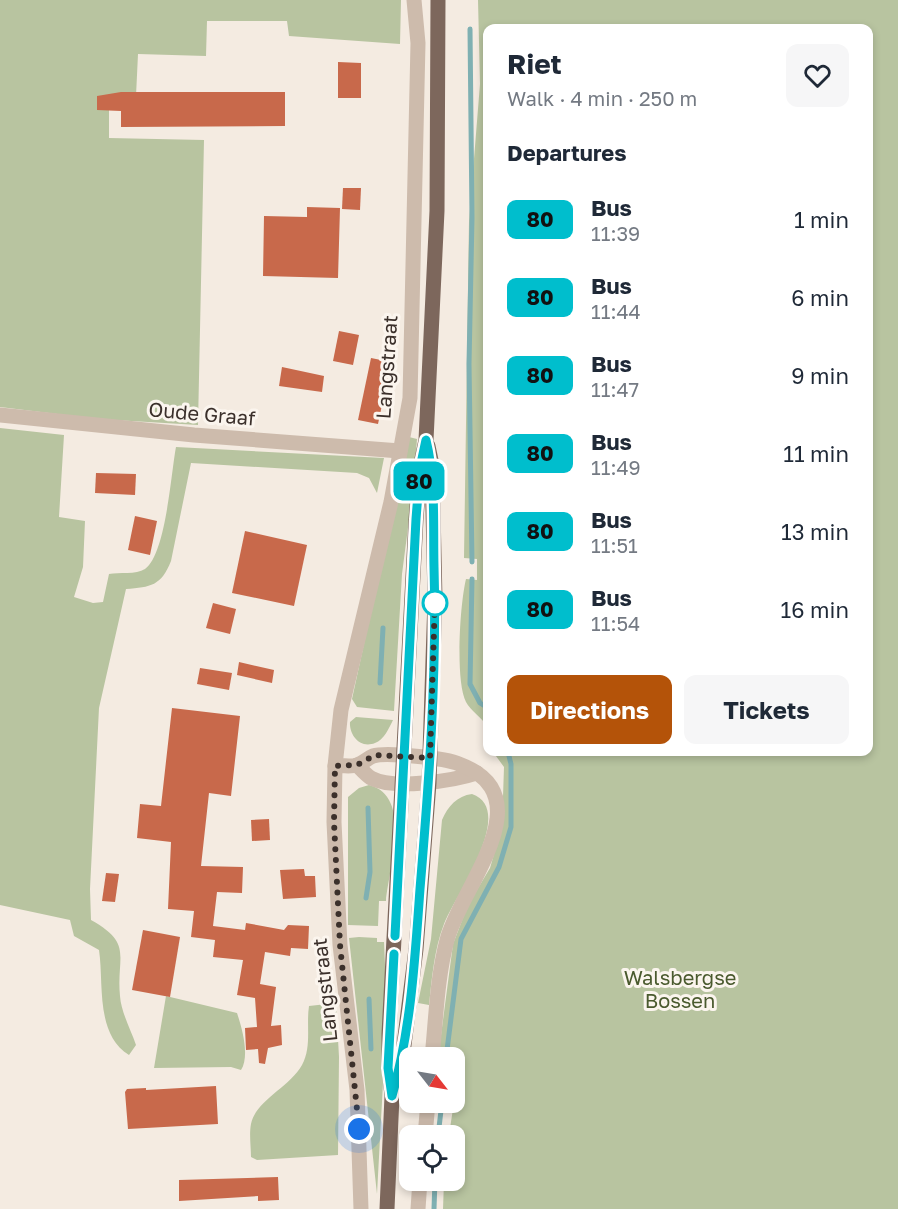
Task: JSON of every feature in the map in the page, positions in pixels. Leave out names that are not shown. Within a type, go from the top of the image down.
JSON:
[{"type":"main road","points":[[387,1209],[392,1096],[388,1068],[389,1034],[416,519],[420,468],[426,440],[437,211],[438,0]]},
{"type":"main road","points":[[392,1096],[402,1061],[414,960],[429,783],[435,598],[432,465],[426,440]]},
{"type":"street","name":"Langstraat","points":[[361,1209],[357,1090],[340,945],[334,822],[335,766],[341,710],[391,502],[411,387],[418,43],[414,0]]},
{"type":"street","name":"Oude Graaf","points":[[0,415],[194,435],[400,451]]},
{"type":"street","points":[[335,766],[357,765],[375,755],[430,758],[460,764],[487,780],[495,792],[498,810],[496,826],[484,863],[457,909],[447,938],[441,968],[433,1047]]},
{"type":"street","points":[[357,765],[371,778],[403,783],[456,781],[477,773]]},
{"type":"street","points":[[418,1209],[419,1191]]},
{"type":"green space","points":[[0,0],[401,0],[400,44],[289,36],[287,21],[207,21],[206,56],[138,54],[136,96],[109,96],[109,138],[204,140],[198,425],[98,419],[0,407]]},
{"type":"green space","name":"Walsbergse Bossen","points":[[478,0],[898,0],[898,1209],[443,1209],[444,1191],[465,1191],[465,1125],[451,1125],[452,1113],[465,1113],[465,1047],[439,1047],[453,944],[468,905],[490,868],[502,827],[504,767],[496,756],[873,756],[873,24],[483,24],[483,721],[466,702],[460,660],[462,605],[466,579],[477,580],[477,559],[464,558],[469,221],[480,84]]},
{"type":"green space","points":[[0,428],[64,435],[59,517],[85,521],[83,567],[74,597],[93,603],[103,602],[109,574],[141,571],[152,561],[163,531],[176,447],[384,458],[377,493],[369,478],[357,473],[191,463],[171,561],[167,569],[154,584],[126,589],[99,708],[90,889],[91,920],[113,936],[120,952],[121,1002],[136,1045],[129,1055],[118,1046],[106,1021],[99,950],[74,936],[70,920],[0,905]]},
{"type":"green space","points":[[409,437],[417,439],[402,574],[394,711],[357,707],[352,699]]},
{"type":"green space","points":[[356,717],[393,720],[381,739],[375,743],[365,744],[356,740],[351,732],[350,722]]},
{"type":"green space","points":[[369,785],[382,792],[391,803],[395,818],[394,853],[386,901],[379,901],[378,926],[348,925],[348,797],[359,788]]},
{"type":"green space","points":[[472,794],[484,803],[488,818],[486,836],[479,856],[444,924],[434,964],[429,1005],[418,1003],[431,939],[442,820],[454,802]]},
{"type":"green space","points":[[349,938],[377,938],[377,942],[384,942],[387,1009],[377,1194]]},
{"type":"green space","points":[[166,996],[237,1013],[245,1050],[241,1070],[231,1067],[154,1068]]},
{"type":"green space","points":[[336,1003],[339,1057],[338,1155],[257,1160],[251,1157],[250,1128],[254,1116],[266,1101],[289,1081],[305,1058],[308,1043],[309,1006]]},
{"type":"building","points":[[338,62],[361,63],[361,98],[338,98]]},
{"type":"building","points":[[121,92],[285,92],[285,126],[121,127],[121,111],[97,110],[97,96]]},
{"type":"building","points":[[343,188],[361,188],[360,210],[342,209]]},
{"type":"building","points":[[307,207],[340,208],[338,278],[263,276],[264,216],[307,217]]},
{"type":"building","points":[[339,331],[359,335],[353,365],[333,361]]},
{"type":"building","points":[[371,358],[391,362],[378,424],[358,420]]},
{"type":"building","points":[[282,367],[324,376],[322,392],[279,386]]},
{"type":"building","points":[[96,473],[136,474],[135,495],[95,493]]},
{"type":"building","points":[[135,516],[157,521],[150,555],[128,550]]},
{"type":"building","points":[[245,531],[307,545],[294,606],[232,593]]},
{"type":"building","points":[[213,603],[236,609],[230,634],[206,628]]},
{"type":"building","points":[[239,662],[274,670],[272,683],[237,675]]},
{"type":"building","points":[[200,668],[232,673],[229,690],[197,684]]},
{"type":"building","points":[[172,708],[240,716],[231,796],[209,793],[201,866],[243,867],[242,893],[217,892],[213,926],[245,930],[246,923],[284,930],[288,925],[309,926],[308,949],[291,948],[290,956],[265,952],[260,984],[276,987],[271,1026],[281,1025],[282,1045],[268,1048],[265,1064],[259,1063],[258,1049],[246,1050],[245,1028],[257,1027],[255,998],[237,995],[243,960],[213,957],[215,940],[191,937],[194,911],[168,909],[171,842],[137,838],[140,804],[161,806]]},
{"type":"building","points":[[269,819],[270,840],[252,841],[251,820]]},
{"type":"building","points":[[304,869],[305,876],[315,876],[316,897],[283,899],[280,870]]},
{"type":"building","points":[[106,873],[119,874],[115,902],[102,901]]},
{"type":"building","points":[[143,930],[180,937],[170,997],[132,990]]},
{"type":"building","points":[[216,1086],[218,1124],[128,1129],[125,1092],[127,1089]]},
{"type":"building","points":[[278,1177],[279,1200],[258,1201],[258,1196],[179,1201],[179,1180]]},
{"type":"waterway","points":[[470,29],[472,218],[469,364],[472,562]]},
{"type":"waterway","points":[[472,579],[470,684],[483,705]]},
{"type":"waterway","points":[[380,683],[383,628]]},
{"type":"waterway","points":[[447,1047],[461,939],[499,867],[511,827],[509,756]]},
{"type":"waterway","points":[[366,898],[370,872],[368,808]]},
{"type":"waterway","points":[[369,999],[371,1049]]},
{"type":"waterway","points":[[439,1125],[441,1113]]},
{"type":"waterway","points":[[434,1209],[435,1191]]},
{"type":"bus line","name":"80","points":[[394,954],[388,1068],[392,1096],[402,1061],[416,949],[429,783],[435,598],[432,465],[426,440],[420,468],[416,519],[395,936]]},
{"type":"route","points":[[359,1129],[357,1090],[340,945],[334,822],[335,766],[357,765],[375,755],[430,758],[435,598],[435,603]]}]
